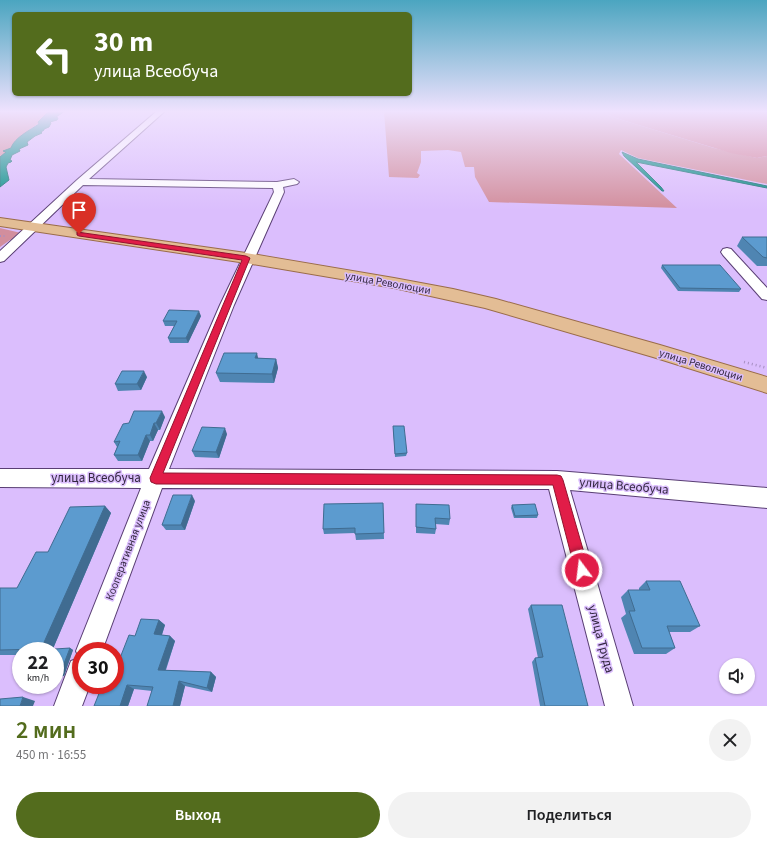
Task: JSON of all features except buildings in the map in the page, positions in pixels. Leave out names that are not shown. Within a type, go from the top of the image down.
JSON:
[{"type":"main road","name":"улица Революции","points":[[0,222],[246,258],[394,282],[489,303],[660,352],[767,386]]},
{"type":"street","points":[[0,258],[80,182],[123,144]]},
{"type":"street","name":"Кооперативная улица","points":[[80,182],[285,184],[279,192],[246,258],[156,478],[92,642]]},
{"type":"street","points":[[726,252],[765,293]]},
{"type":"street","name":"улица Всеобуча","points":[[0,478],[557,480],[767,498]]},
{"type":"street","name":"улица Труда","points":[[557,480],[619,706]]},
{"type":"street","points":[[68,706],[72,694]]},
{"type":"shaded area","points":[[0,144],[13,144],[11,148],[4,151],[6,152],[0,157]]},
{"type":"shaded area","points":[[13,144],[28,145],[19,149],[20,151],[12,155],[10,160],[12,161],[8,163],[6,167],[9,180],[0,187],[0,157],[6,152],[3,151],[11,148]]},
{"type":"shaded area","points":[[386,144],[701,144],[757,158],[767,156],[767,184],[638,158],[621,150],[619,154],[677,208],[489,202],[475,177],[474,167],[465,167],[461,152],[448,150],[421,151],[421,162],[417,173],[420,175],[418,178],[389,177]]},
{"type":"shaded area","points":[[701,144],[767,144],[767,156],[757,158],[731,153]]},
{"type":"shaded area","points":[[622,152],[638,159],[767,186],[767,188],[636,162],[664,191],[662,191],[624,156]]},
{"type":"shaded area","points":[[0,228],[21,233],[16,239],[10,240],[0,247]]},
{"type":"route","points":[[79,234],[246,258],[156,478],[557,480],[582,570]]}]
